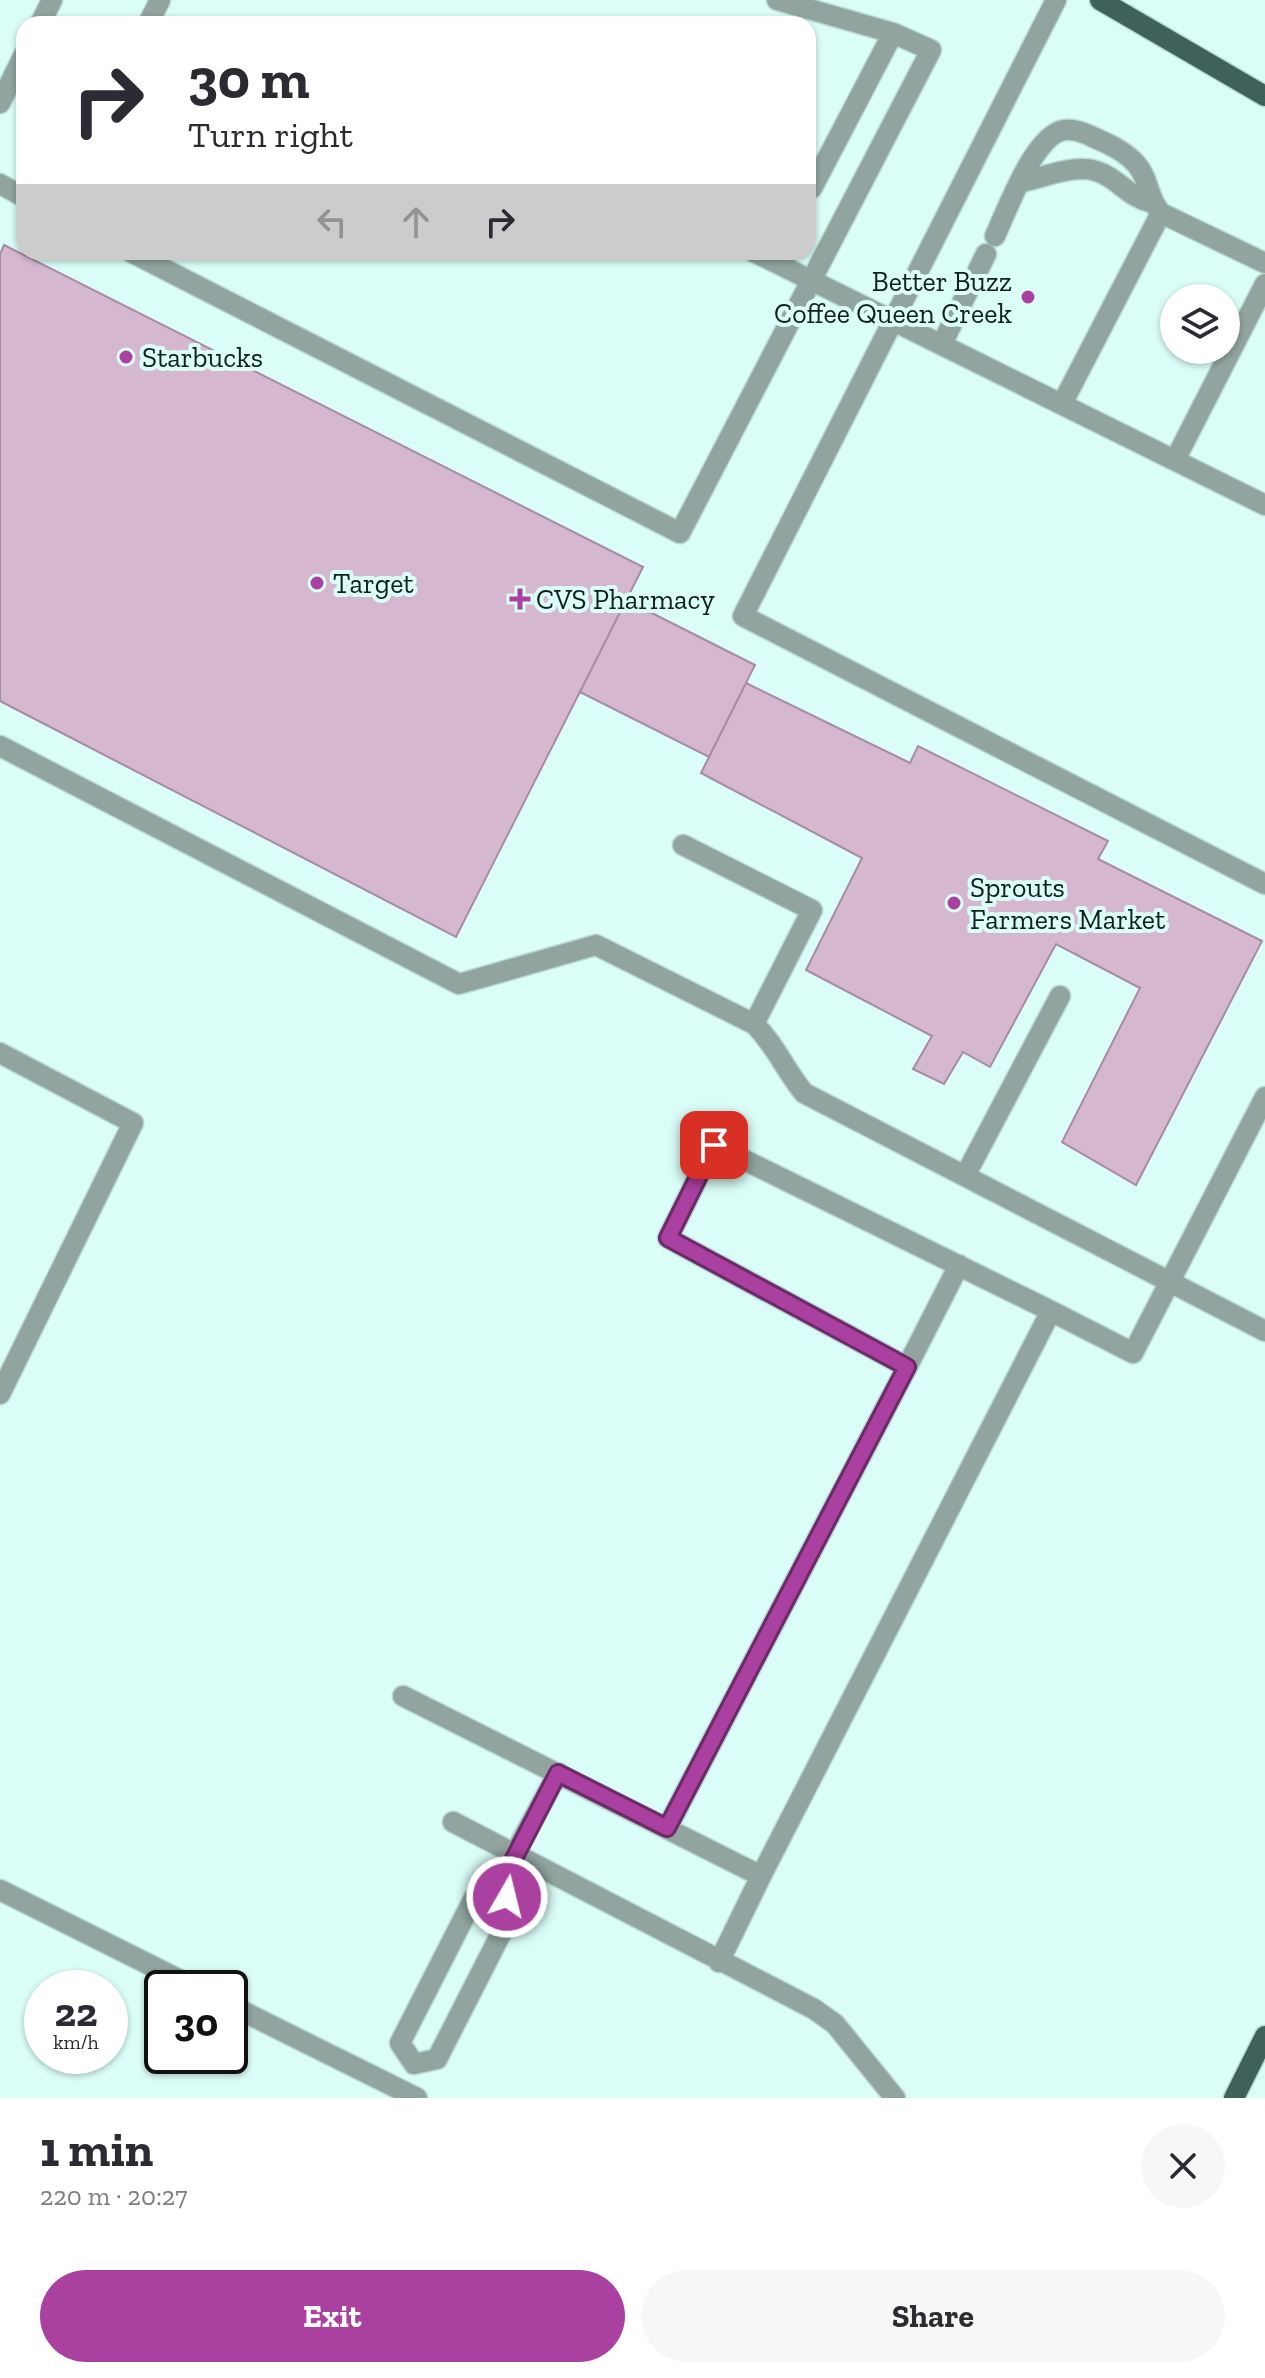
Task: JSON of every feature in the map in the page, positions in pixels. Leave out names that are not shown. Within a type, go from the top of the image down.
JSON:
[{"type":"main road","points":[[1100,0],[1265,96]]},
{"type":"main road","points":[[1234,2098],[1265,2036]]},
{"type":"street","points":[[777,0],[808,16]]},
{"type":"street","points":[[1056,0],[743,616],[1265,884]]},
{"type":"street","points":[[147,260],[680,533],[931,50],[893,33],[816,18]]},
{"type":"street","points":[[816,180],[893,33]]},
{"type":"street","points":[[0,103],[16,71]]},
{"type":"street","points":[[942,344],[1045,139],[1065,130],[1085,133],[1126,155],[1147,180],[1156,208],[1062,404]]},
{"type":"street","points":[[1021,182],[1095,170],[1133,198],[1265,263]]},
{"type":"street","points":[[771,260],[1175,460],[1263,498]]},
{"type":"street","points":[[1175,460],[1265,284]]},
{"type":"street","points":[[0,746],[459,984],[596,945],[754,1024],[771,1040],[804,1093],[1265,1331]]},
{"type":"street","points":[[683,845],[812,910],[754,1024]]},
{"type":"street","points":[[966,1174],[1060,996]]},
{"type":"street","points":[[0,1053],[133,1123],[0,1394]]},
{"type":"street","points":[[907,1367],[668,1238],[714,1145],[1133,1353],[1265,1097]]},
{"type":"street","points":[[667,1828],[959,1265]]},
{"type":"street","points":[[719,1962],[1051,1311]]},
{"type":"street","points":[[403,1696],[761,1876]]},
{"type":"street","points":[[414,2064],[437,2059],[510,1916],[504,1878],[558,1773]]},
{"type":"street","points":[[453,1822],[826,2017],[895,2098]]},
{"type":"street","points":[[248,2014],[409,2094],[414,2064],[400,2043],[474,1898],[504,1878]]},
{"type":"street","points":[[0,1890],[160,1970]]},
{"type":"building","name":"Target","points":[[4,245],[16,251],[16,260],[34,260],[643,567],[456,937],[0,701],[0,254]]},
{"type":"building","points":[[626,600],[755,665],[709,757],[580,692]]},
{"type":"building","points":[[746,683],[910,763],[918,746],[1108,841],[1098,859],[1262,941],[1136,1185],[1062,1142],[1140,988],[1056,944],[990,1067],[963,1052],[944,1084],[913,1069],[932,1036],[806,970],[862,858],[701,773]]},
{"type":"place","name":"Better Buzz Coffee Queen Creek","points":[[1028,297]]},
{"type":"place","name":"Starbucks","points":[[126,357]]},
{"type":"place","name":"Target","points":[[317,583]]},
{"type":"place","name":"CVS Pharmacy","points":[[520,599]]},
{"type":"place","name":"Sprouts Farmers Market","points":[[954,903]]},
{"type":"route","points":[[507,1897],[504,1878],[558,1773],[667,1828],[907,1367],[668,1238],[714,1145]]}]
